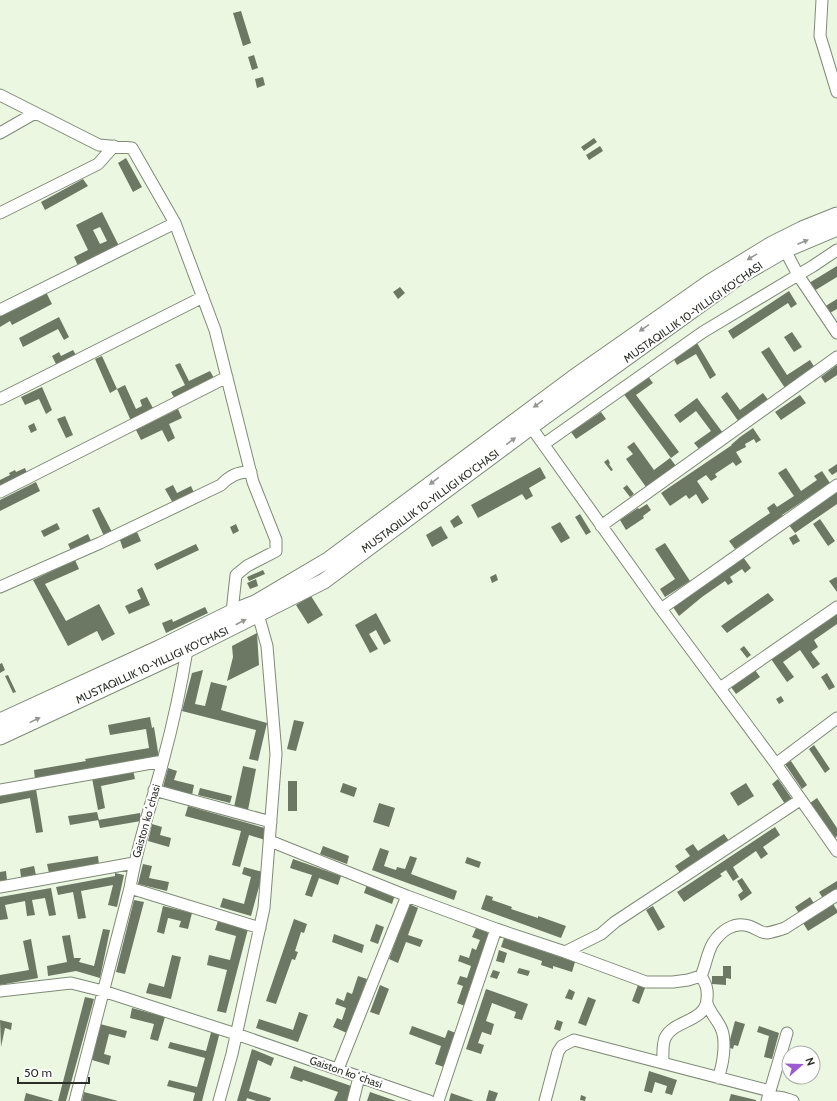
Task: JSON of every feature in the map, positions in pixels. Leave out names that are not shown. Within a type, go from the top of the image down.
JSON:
[{"type":"main road","name":"MUSTAQILLIK 10-YILLIGI KO'CHASI","points":[[0,736],[187,650],[256,608],[328,560],[573,378],[710,282],[772,244],[802,229],[837,215]]},
{"type":"main road","name":"MUSTAQILLIK 10-YILLIGI KO'CHASI","points":[[0,721],[159,648],[232,612],[256,608],[324,581],[531,426],[740,276],[785,250],[837,228]]},
{"type":"street","points":[[822,0],[820,36],[837,92]]},
{"type":"street","points":[[0,95],[99,145],[132,148],[175,223],[215,330],[251,472],[276,540],[276,551],[246,566],[236,575],[232,612]]},
{"type":"street","points":[[0,133],[35,113]]},
{"type":"street","points":[[0,213],[98,164],[114,146]]},
{"type":"street","points":[[0,310],[175,223]]},
{"type":"street","points":[[785,250],[798,275],[837,333]]},
{"type":"street","points":[[544,444],[703,332],[837,250]]},
{"type":"street","points":[[0,399],[202,297]]},
{"type":"street","points":[[601,526],[837,357]]},
{"type":"street","points":[[0,492],[227,377]]},
{"type":"street","points":[[531,426],[661,609],[836,847]]},
{"type":"street","points":[[0,587],[136,526],[221,484],[232,476],[243,472],[251,472]]},
{"type":"street","points":[[661,609],[837,485]]},
{"type":"street","points":[[720,688],[837,607]]},
{"type":"street","points":[[219,1101],[236,1034],[264,908],[270,841],[276,754],[267,646],[256,608]]},
{"type":"street","name":"Gaiston koʻchasi","points":[[75,1101],[130,888],[134,863],[163,761],[182,683],[187,650]]},
{"type":"street","points":[[776,764],[837,718]]},
{"type":"street","points":[[0,790],[163,761]]},
{"type":"street","points":[[154,790],[271,822]]},
{"type":"street","points":[[565,952],[601,934],[615,922],[800,800]]},
{"type":"street","points":[[270,841],[407,896],[646,982],[673,982],[701,976],[713,943],[731,926],[739,924],[750,926],[760,932],[766,933],[776,931],[785,928],[837,894]]},
{"type":"street","points":[[0,887],[134,863]]},
{"type":"street","points":[[130,888],[260,928]]},
{"type":"street","points":[[338,1069],[407,896]]},
{"type":"street","points":[[438,1101],[496,929]]},
{"type":"street","points":[[701,976],[706,983],[708,992],[707,1003],[709,1009],[721,1026],[723,1032],[722,1066],[718,1078]]},
{"type":"street","points":[[0,991],[71,982],[103,991]]},
{"type":"street","name":"Gaiston koʻchasi","points":[[103,991],[236,1034],[429,1101]]},
{"type":"street","points":[[663,1064],[665,1039],[669,1033],[701,1013],[707,1003]]},
{"type":"street","points":[[768,1098],[787,1033]]},
{"type":"street","points":[[544,1101],[558,1052],[562,1046],[574,1040],[718,1078],[768,1098],[778,1096],[793,1101]]},
{"type":"street","points":[[353,1101],[359,1077]]},
{"type":"building","points":[[241,11],[251,43],[243,46],[233,13]]},
{"type":"building","points":[[254,55],[258,68],[252,70],[248,57]]},
{"type":"building","points":[[263,77],[265,85],[257,88],[255,79]]},
{"type":"building","points":[[594,138],[597,142],[584,151],[581,147]]},
{"type":"building","points":[[600,146],[603,151],[589,160],[586,155]]},
{"type":"building","points":[[126,158],[142,187],[133,192],[118,163]]},
{"type":"building","points":[[83,179],[88,186],[45,210],[41,202]]},
{"type":"building","points":[[102,212],[119,246],[78,266],[74,257],[88,250],[76,225]],"holes":[[[100,227],[107,241],[100,244],[93,230]]]},
{"type":"building","points":[[837,266],[837,277],[814,291],[809,283]]},
{"type":"building","points":[[400,287],[405,293],[398,299],[393,292]]},
{"type":"building","points":[[789,291],[797,304],[791,308],[788,303],[733,339],[728,331]]},
{"type":"building","points":[[46,292],[52,304],[12,325],[10,321],[0,327],[0,316]]},
{"type":"building","points":[[837,299],[837,309],[828,314],[824,307]]},
{"type":"building","points":[[59,317],[69,337],[64,340],[58,329],[23,347],[19,338]]},
{"type":"building","points":[[792,332],[802,347],[794,352],[784,337]]},
{"type":"building","points":[[697,343],[716,375],[710,379],[696,354],[677,365],[673,358]]},
{"type":"building","points":[[769,347],[787,375],[810,360],[815,368],[785,388],[761,352]]},
{"type":"building","points":[[73,350],[78,358],[58,368],[52,356],[59,352],[61,356]]},
{"type":"building","points":[[102,356],[117,389],[110,393],[95,359]]},
{"type":"building","points":[[180,363],[189,381],[210,371],[214,378],[175,399],[171,392],[185,385],[175,365]]},
{"type":"building","points":[[837,365],[837,375],[825,383],[821,377]]},
{"type":"building","points":[[647,375],[653,383],[636,395],[679,452],[671,458],[623,393]]},
{"type":"building","points":[[125,385],[136,409],[142,406],[140,400],[147,397],[154,410],[131,421],[117,389]]},
{"type":"building","points":[[42,387],[52,410],[46,414],[39,399],[25,405],[21,397]]},
{"type":"building","points":[[727,392],[740,410],[763,393],[769,401],[739,422],[721,397]]},
{"type":"building","points":[[800,395],[806,403],[781,420],[775,412]]},
{"type":"building","points":[[697,398],[723,433],[700,450],[694,443],[711,431],[696,411],[680,423],[674,415]]},
{"type":"building","points":[[178,409],[182,418],[169,424],[175,438],[168,442],[162,430],[141,440],[136,430]]},
{"type":"building","points":[[601,412],[606,419],[576,439],[571,432]]},
{"type":"building","points":[[65,416],[73,435],[66,438],[57,419]]},
{"type":"building","points":[[34,423],[37,430],[31,433],[28,426]]},
{"type":"building","points":[[753,428],[761,440],[756,443],[754,439],[745,444],[746,447],[736,452],[742,462],[736,466],[733,462],[715,474],[717,477],[711,481],[706,475],[697,481],[709,499],[702,504],[696,494],[689,499],[686,495],[670,506],[661,493],[732,445]]},
{"type":"building","points":[[634,442],[654,470],[670,458],[676,466],[646,487],[626,459],[633,454],[627,447]]},
{"type":"building","points":[[608,459],[613,470],[611,471],[604,462]]},
{"type":"building","points":[[837,464],[837,472],[832,475],[828,470]]},
{"type":"building","points":[[540,467],[546,478],[529,488],[533,496],[526,500],[522,494],[478,518],[471,505]]},
{"type":"building","points":[[25,468],[27,473],[0,487],[0,480],[10,475],[9,473]]},
{"type":"building","points":[[786,468],[801,491],[817,480],[814,476],[822,471],[830,483],[782,515],[784,517],[735,549],[729,541],[770,513],[767,508],[774,503],[777,507],[794,496],[778,473]]},
{"type":"building","points":[[36,482],[40,491],[0,511],[0,500]]},
{"type":"building","points":[[173,485],[177,493],[191,486],[195,495],[174,505],[165,489]]},
{"type":"building","points":[[627,485],[634,494],[630,497],[623,488]]},
{"type":"building","points":[[837,490],[837,504],[795,533],[789,525]]},
{"type":"building","points":[[647,504],[651,510],[643,516],[644,518],[626,530],[620,520]]},
{"type":"building","points":[[99,507],[112,532],[104,536],[92,510]]},
{"type":"building","points":[[580,514],[591,532],[586,535],[575,517]]},
{"type":"building","points":[[458,515],[463,523],[454,528],[450,521]]},
{"type":"building","points":[[820,519],[835,541],[828,546],[813,524]]},
{"type":"building","points":[[560,522],[570,538],[561,543],[551,527]]},
{"type":"building","points":[[57,523],[60,529],[44,537],[41,531]]},
{"type":"building","points":[[236,524],[239,531],[233,534],[230,527]]},
{"type":"building","points":[[441,526],[448,538],[432,547],[426,535]]},
{"type":"building","points":[[137,532],[141,541],[123,549],[120,540]]},
{"type":"building","points":[[88,534],[92,543],[72,553],[68,544]]},
{"type":"building","points":[[796,534],[800,541],[793,545],[789,538]]},
{"type":"building","points":[[665,543],[690,581],[665,597],[660,589],[675,579],[655,549]]},
{"type":"building","points":[[196,544],[199,550],[157,570],[154,564]]},
{"type":"building","points":[[743,557],[751,568],[745,573],[742,569],[730,577],[733,582],[728,585],[725,581],[679,616],[673,607]]},
{"type":"building","points":[[75,560],[79,569],[45,584],[66,621],[99,604],[115,634],[102,641],[97,631],[68,646],[33,580]]},
{"type":"building","points":[[263,570],[265,574],[249,581],[247,577]]},
{"type":"building","points":[[496,574],[498,580],[492,583],[490,577]]},
{"type":"building","points":[[836,577],[837,578],[837,592],[829,581]]},
{"type":"building","points":[[256,579],[258,586],[250,589],[247,583]]},
{"type":"building","points":[[142,587],[150,605],[129,614],[125,606],[141,599],[137,590]]},
{"type":"building","points":[[768,593],[774,600],[727,633],[721,626]]},
{"type":"building","points":[[311,596],[323,615],[308,624],[296,605]]},
{"type":"building","points":[[205,607],[208,613],[166,633],[162,623],[172,619],[173,622]]},
{"type":"building","points":[[837,612],[837,624],[814,640],[818,647],[811,652],[820,664],[813,669],[800,650],[783,662],[794,677],[787,682],[771,659]]},
{"type":"building","points":[[376,613],[391,641],[384,645],[376,630],[369,634],[378,649],[370,653],[355,625]]},
{"type":"building","points":[[257,633],[259,665],[227,681],[233,657],[232,646]]},
{"type":"building","points":[[744,646],[751,655],[747,658],[740,649]]},
{"type":"building","points":[[2,663],[5,670],[0,673],[0,664]]},
{"type":"building","points":[[203,670],[195,704],[205,706],[211,682],[227,686],[221,710],[267,723],[258,761],[249,759],[256,730],[182,711],[192,673]]},
{"type":"building","points":[[755,670],[760,677],[736,694],[731,687]]},
{"type":"building","points":[[827,673],[835,687],[829,690],[821,677]]},
{"type":"building","points":[[8,675],[16,692],[13,693],[5,676]]},
{"type":"building","points":[[781,696],[784,701],[779,704],[776,699]]},
{"type":"building","points":[[150,717],[152,728],[154,727],[159,758],[35,779],[34,770],[86,761],[85,759],[149,748],[146,729],[110,735],[108,725]]},
{"type":"building","points":[[294,720],[304,722],[296,751],[287,749]]},
{"type":"building","points":[[814,745],[830,769],[825,773],[809,749]]},
{"type":"building","points":[[791,761],[807,785],[802,789],[785,764]]},
{"type":"building","points":[[243,766],[256,769],[248,810],[234,807]]},
{"type":"building","points":[[168,768],[177,771],[174,780],[194,785],[192,795],[163,787]]},
{"type":"building","points":[[133,770],[135,779],[101,786],[105,808],[98,810],[92,778]]},
{"type":"building","points":[[778,779],[792,799],[785,804],[772,784]]},
{"type":"building","points":[[288,781],[297,781],[297,811],[288,811]]},
{"type":"building","points":[[343,783],[357,788],[354,797],[340,792]]},
{"type":"building","points":[[746,783],[754,796],[738,806],[730,793]]},
{"type":"building","points":[[200,788],[232,796],[230,803],[198,795]]},
{"type":"building","points":[[36,789],[43,832],[36,833],[30,798],[0,804],[0,794]]},
{"type":"building","points":[[817,798],[837,828],[837,836],[834,839],[810,803]]},
{"type":"building","points":[[379,803],[395,808],[389,827],[373,822]]},
{"type":"building","points":[[188,806],[268,829],[265,840],[249,835],[240,867],[232,865],[241,831],[185,816]]},
{"type":"building","points":[[97,812],[99,820],[70,825],[68,816]]},
{"type":"building","points":[[140,813],[141,821],[100,828],[98,820]]},
{"type":"building","points":[[152,824],[162,827],[160,835],[171,838],[169,847],[148,841]]},
{"type":"building","points":[[775,827],[780,835],[763,847],[768,854],[761,859],[756,851],[733,867],[739,877],[733,881],[726,870],[720,874],[722,876],[684,902],[677,892]]},
{"type":"building","points":[[724,834],[729,841],[680,873],[675,866],[690,856],[685,849],[693,844],[698,851]]},
{"type":"building","points":[[323,846],[349,856],[347,864],[320,854]]},
{"type":"building","points":[[380,848],[389,851],[384,866],[396,870],[397,867],[405,869],[410,856],[417,858],[411,874],[457,891],[454,900],[372,870]]},
{"type":"building","points":[[98,856],[99,865],[49,873],[47,864]]},
{"type":"building","points":[[467,857],[481,862],[479,868],[465,863]]},
{"type":"building","points":[[293,859],[341,876],[338,885],[319,878],[312,897],[305,895],[312,875],[290,868]]},
{"type":"building","points":[[143,864],[152,866],[149,878],[169,882],[167,891],[138,884]]},
{"type":"building","points":[[34,866],[36,875],[21,877],[20,869]]},
{"type":"building","points":[[244,867],[263,872],[251,916],[220,907],[223,898],[244,904],[251,877],[242,874]]},
{"type":"building","points":[[6,871],[7,880],[0,881],[0,872]]},
{"type":"building","points":[[115,873],[124,875],[117,907],[108,905],[113,885],[81,891],[86,918],[78,919],[73,892],[58,895],[56,887],[115,876]]},
{"type":"building","points":[[742,878],[752,893],[741,901],[738,895],[743,891],[737,881]]},
{"type":"building","points":[[837,881],[837,892],[824,900],[819,892]]},
{"type":"building","points":[[367,884],[395,895],[392,904],[364,893]]},
{"type":"building","points":[[51,888],[56,915],[49,916],[45,898],[32,900],[35,915],[27,916],[25,901],[5,905],[8,919],[0,920],[0,897]]},
{"type":"building","points":[[486,895],[493,897],[492,900],[512,907],[511,909],[538,918],[538,916],[566,926],[561,938],[481,909]]},
{"type":"building","points":[[810,897],[815,905],[800,915],[795,907]]},
{"type":"building","points":[[134,900],[144,902],[125,974],[116,972]]},
{"type":"building","points":[[409,904],[418,908],[408,935],[423,940],[420,947],[406,942],[398,963],[389,959]]},
{"type":"building","points":[[833,904],[837,910],[837,913],[808,931],[803,923]]},
{"type":"building","points":[[163,906],[192,913],[188,929],[179,927],[181,921],[168,918],[164,934],[157,932]]},
{"type":"building","points":[[653,906],[665,927],[658,931],[646,910]]},
{"type":"building","points":[[294,919],[307,924],[304,933],[301,932],[295,951],[298,952],[295,960],[292,959],[276,1004],[266,1001]]},
{"type":"building","points":[[218,921],[248,929],[226,1013],[217,1011],[227,970],[207,965],[209,955],[230,960],[236,936],[215,930]]},
{"type":"building","points":[[376,924],[384,927],[378,944],[370,941]]},
{"type":"building","points":[[476,928],[492,934],[465,1006],[457,1003],[463,986],[457,984],[460,976],[467,978],[471,966],[458,961],[460,955],[469,958],[472,948],[476,950],[480,940],[472,937]]},
{"type":"building","points":[[103,929],[110,930],[100,978],[76,971],[48,976],[47,966],[67,962],[62,936],[70,935],[74,958],[81,958],[79,962],[94,966]]},
{"type":"building","points":[[334,934],[364,945],[362,953],[332,942]]},
{"type":"building","points":[[504,938],[575,962],[572,972],[553,966],[553,969],[541,965],[542,961],[501,947]]},
{"type":"building","points":[[31,939],[38,978],[0,985],[0,975],[29,970],[23,941]]},
{"type":"building","points":[[499,950],[507,953],[504,963],[496,961]]},
{"type":"building","points":[[172,955],[181,957],[171,999],[146,993],[149,983],[164,987]]},
{"type":"building","points":[[723,966],[731,966],[731,979],[726,978],[726,985],[712,984],[712,976],[723,976]]},
{"type":"building","points":[[519,968],[530,971],[528,976],[517,973]]},
{"type":"building","points":[[493,970],[500,972],[497,979],[490,977]]},
{"type":"building","points":[[358,976],[367,979],[347,1033],[333,1027],[337,1018],[342,1020],[346,1008],[335,1004],[337,998],[344,1001],[347,992],[352,994]]},
{"type":"building","points":[[380,985],[389,989],[379,1015],[370,1012]]},
{"type":"building","points":[[638,985],[645,988],[639,1004],[632,1001]]},
{"type":"building","points":[[486,989],[528,1004],[522,1020],[514,1018],[516,1012],[492,1003],[486,1021],[494,1024],[491,1035],[482,1032],[478,1043],[484,1045],[481,1054],[466,1049]]},
{"type":"building","points":[[569,989],[575,992],[572,1000],[565,998]]},
{"type":"building","points":[[85,997],[94,999],[66,1101],[58,1101]]},
{"type":"building","points":[[588,997],[596,1000],[586,1026],[578,1023]]},
{"type":"building","points":[[132,1008],[165,1017],[158,1041],[150,1039],[154,1024],[130,1018]]},
{"type":"building","points":[[299,1012],[308,1015],[298,1042],[256,1028],[259,1019],[293,1030]]},
{"type":"building","points":[[0,1020],[12,1023],[11,1030],[5,1028],[1,1047]]},
{"type":"building","points":[[557,1020],[563,1022],[560,1031],[554,1029]]},
{"type":"building","points":[[735,1021],[745,1024],[738,1046],[734,1045],[733,1049],[728,1047]]},
{"type":"building","points":[[100,1024],[127,1031],[125,1038],[109,1034],[104,1054],[111,1056],[109,1065],[92,1060]]},
{"type":"building","points":[[412,1026],[445,1038],[448,1030],[456,1033],[444,1067],[435,1064],[441,1046],[409,1034]]},
{"type":"building","points":[[759,1026],[779,1033],[772,1059],[764,1057],[769,1036],[757,1032]]},
{"type":"building","points":[[212,1029],[220,1032],[202,1101],[193,1101],[195,1093],[167,1086],[169,1080],[197,1087],[205,1058],[168,1048],[170,1042],[206,1051]]},
{"type":"building","points":[[252,1049],[274,1058],[271,1066],[258,1060],[249,1091],[271,1098],[270,1101],[256,1101],[247,1098],[246,1101],[237,1101]]},
{"type":"building","points":[[294,1066],[354,1087],[350,1101],[334,1101],[338,1092],[303,1080],[302,1082],[290,1078]]},
{"type":"building","points":[[649,1071],[677,1080],[672,1095],[665,1093],[667,1086],[655,1082],[652,1093],[644,1091]]},
{"type":"building","points":[[489,1090],[498,1093],[495,1101],[486,1101]]},
{"type":"building","points":[[84,1092],[118,1101],[82,1101]]},
{"type":"building","points":[[370,1092],[396,1101],[367,1101]]},
{"type":"building","points":[[26,1093],[54,1101],[24,1101]]},
{"type":"building","points":[[451,1093],[474,1101],[449,1101]]},
{"type":"building","points":[[731,1094],[756,1100],[756,1101],[729,1101]]},
{"type":"building","points":[[581,1095],[586,1097],[585,1101],[580,1100]]}]
